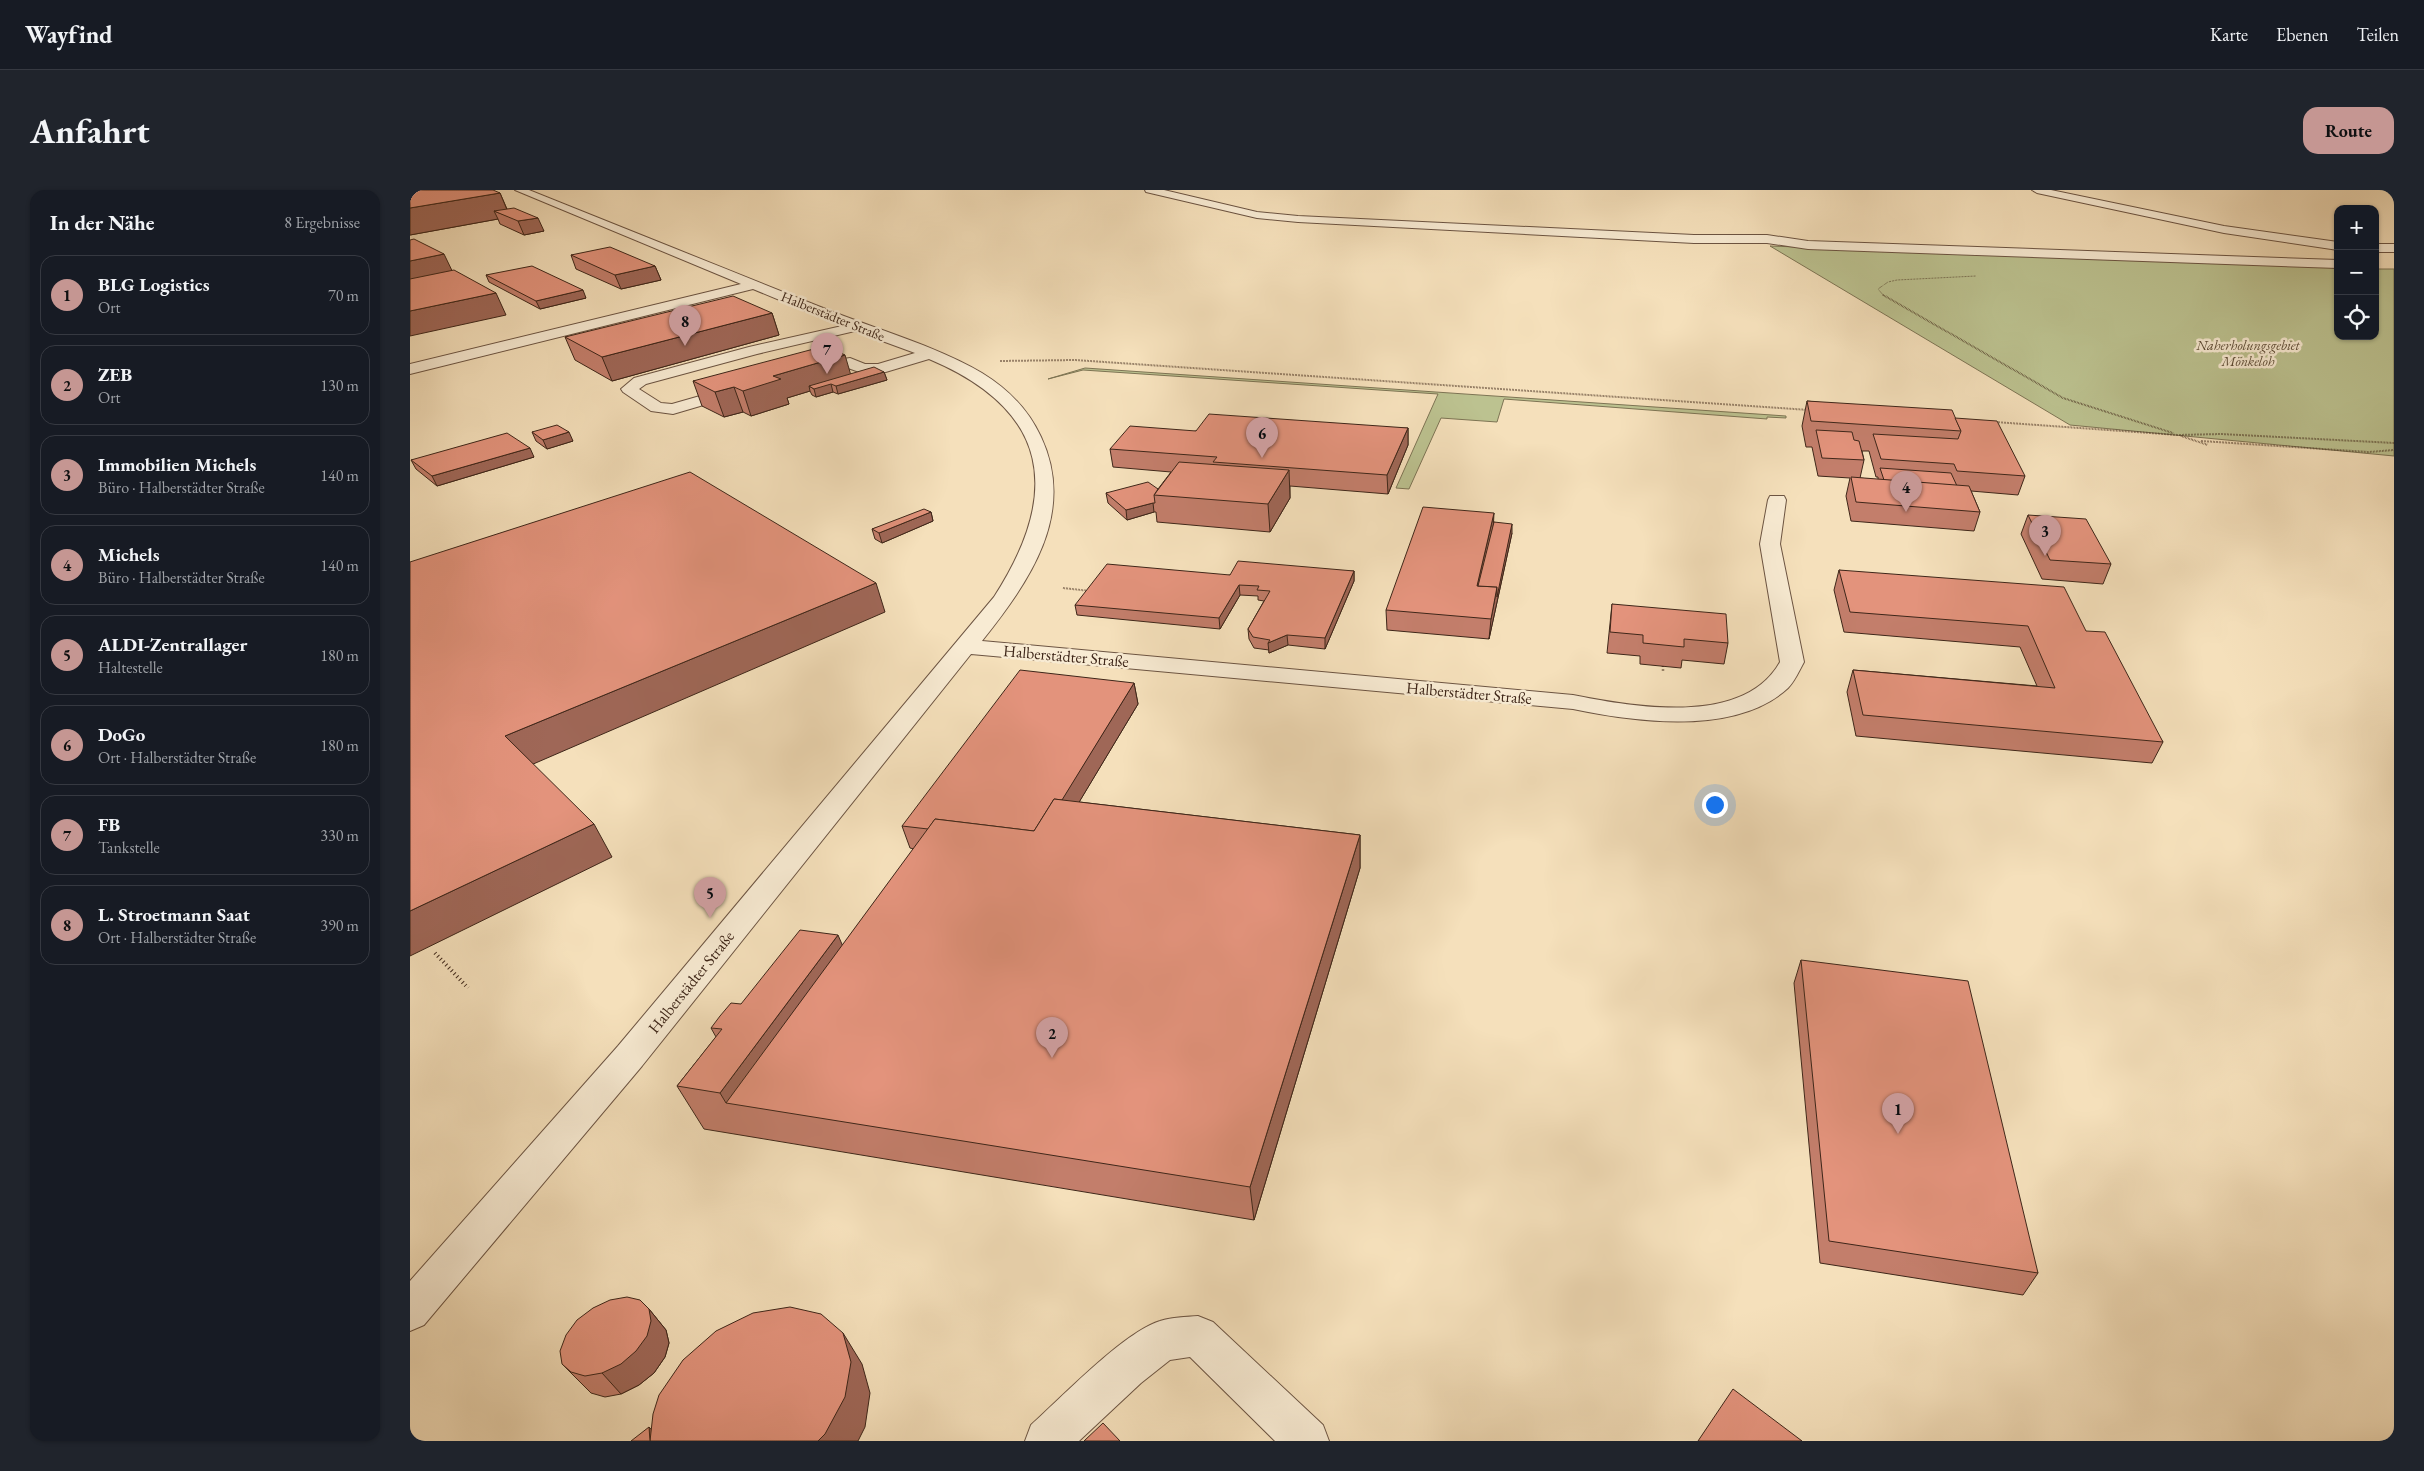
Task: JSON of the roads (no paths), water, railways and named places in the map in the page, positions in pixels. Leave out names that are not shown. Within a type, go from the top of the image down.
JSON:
[{"type":"street","name":"Halberstädter Straße","points":[[410,1311],[630,1056],[963,646],[1002,601],[1024,566],[1039,529],[1044,510],[1045,469],[1034,439],[1010,402],[996,390],[964,370],[929,354],[754,285],[588,224],[520,190]]},
{"type":"street","points":[[1150,190],[1257,215],[1298,219],[1694,239],[1767,239],[1808,245],[2334,264]]},
{"type":"street","points":[[2037,190],[2263,238],[2334,246]]},
{"type":"street","points":[[2379,248],[2394,248]]},
{"type":"street","points":[[410,369],[754,285]]},
{"type":"street","points":[[748,388],[673,409],[657,408],[629,389],[640,381],[856,326]]},
{"type":"street","points":[[776,345],[821,366]]},
{"type":"street","points":[[794,374],[821,366],[850,363],[862,368],[879,369],[929,354]]},
{"type":"street","name":"Halberstädter Straße","points":[[963,646],[1573,702],[1653,714],[1709,714],[1746,704],[1755,699],[1779,683],[1792,662],[1770,544],[1777,500]]},
{"type":"street","points":[[1047,1441],[1126,1368],[1161,1341],[1198,1336],[1307,1441]]},
{"type":"place","name":"L. Stroetmann Saat","points":[[685,346]]},
{"type":"place","name":"FB","points":[[827,374]]},
{"type":"place","name":"DoGo","points":[[1262,458]]},
{"type":"place","name":"Michels","points":[[1906,512]]},
{"type":"place","name":"Immobilien Michels","points":[[2045,556]]},
{"type":"place","name":"ALDI-Zentrallager","points":[[710,918]]},
{"type":"place","name":"ZEB","points":[[1052,1058]]},
{"type":"place","name":"BLG Logistics","points":[[1898,1134]]},
{"type":"park label","name":"Naherholungsgebiet Mönkeloh","points":[[2248,354]]}]
